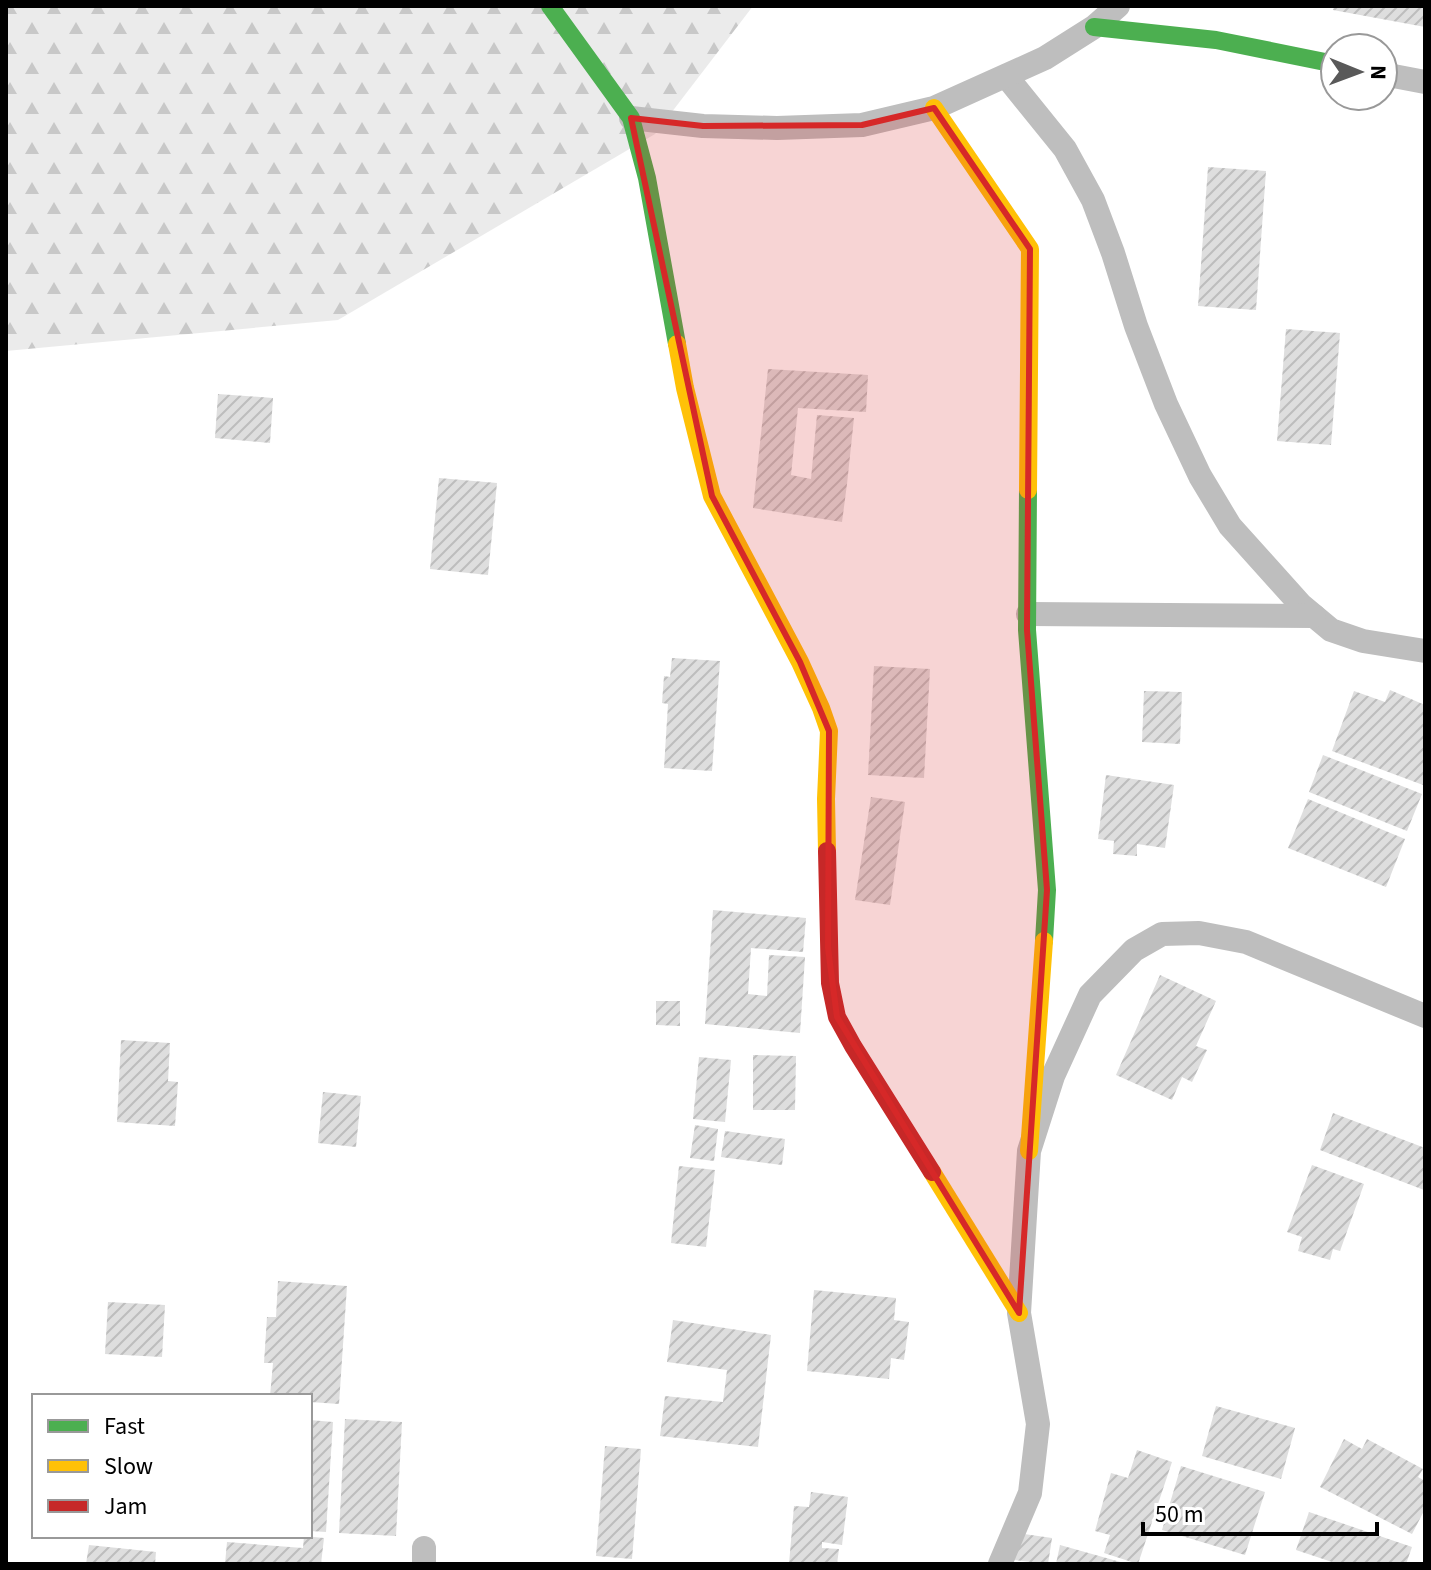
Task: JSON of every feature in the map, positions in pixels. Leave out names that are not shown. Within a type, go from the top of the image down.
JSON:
[{"type":"street","points":[[550,6],[631,118],[647,178],[685,388],[712,496],[800,662],[829,731],[826,799],[828,948],[830,983],[837,1017],[1019,1313]]},
{"type":"street","points":[[631,118],[703,126],[777,128],[862,125],[934,108],[1045,58],[1094,27],[1118,6]]},
{"type":"street","points":[[1094,27],[1216,40],[1319,61]]},
{"type":"street","points":[[1006,76],[1065,149],[1093,200],[1166,404],[1200,476],[1230,526],[1301,605],[1331,630],[1363,641],[1425,651]]},
{"type":"street","points":[[1399,77],[1425,82]]},
{"type":"street","points":[[934,108],[1030,249],[1028,614],[1047,890],[1019,1313],[1038,1424],[1030,1493],[1000,1564]]},
{"type":"street","points":[[1028,614],[1314,616]]},
{"type":"street","points":[[1029,1151],[1053,1076],[1090,995],[1134,950],[1162,934],[1199,933],[1246,942],[1425,1016]]},
{"type":"highlighted area","points":[[934,108],[1030,249],[1027,630],[1047,890],[1019,1313],[837,1017],[828,948],[829,731],[800,662],[712,496],[631,118],[703,126],[862,125]]},
{"type":"green space","points":[[6,6],[753,6],[655,134],[338,320],[6,351]]},
{"type":"building","points":[[1334,6],[1425,6],[1425,27],[1333,10]]},
{"type":"building","points":[[1208,167],[1266,171],[1256,310],[1198,306]]},
{"type":"building","points":[[1286,329],[1340,333],[1331,445],[1277,441]]},
{"type":"building","points":[[768,369],[868,375],[866,412],[798,408],[791,475],[811,479],[817,415],[854,418],[842,522],[753,508]]},
{"type":"building","points":[[218,394],[273,398],[270,443],[215,438]]},
{"type":"building","points":[[439,478],[497,483],[488,575],[430,569]]},
{"type":"building","points":[[672,658],[720,661],[712,771],[664,768],[668,704],[662,703],[664,676],[670,677]]},
{"type":"building","points":[[874,666],[930,669],[924,778],[868,775]]},
{"type":"building","points":[[1390,690],[1425,705],[1423,785],[1332,751],[1354,691],[1385,702]]},
{"type":"building","points":[[1144,691],[1182,692],[1180,744],[1142,742]]},
{"type":"building","points":[[1323,755],[1422,794],[1407,831],[1309,792]]},
{"type":"building","points":[[1106,775],[1174,785],[1165,848],[1137,844],[1137,856],[1113,854],[1114,841],[1098,839]]},
{"type":"building","points":[[871,797],[905,802],[890,905],[855,900]]},
{"type":"building","points":[[1308,799],[1405,839],[1386,887],[1288,848]]},
{"type":"building","points":[[713,910],[806,918],[803,952],[751,948],[748,994],[767,996],[769,955],[805,957],[800,1033],[705,1024]]},
{"type":"building","points":[[1160,975],[1216,1001],[1196,1046],[1207,1050],[1192,1082],[1182,1077],[1172,1100],[1116,1075]]},
{"type":"building","points":[[656,1001],[680,1001],[680,1026],[656,1025]]},
{"type":"building","points":[[121,1040],[170,1043],[168,1081],[178,1082],[175,1126],[117,1122]]},
{"type":"building","points":[[753,1055],[796,1056],[795,1110],[753,1110]]},
{"type":"building","points":[[699,1057],[731,1060],[725,1122],[693,1119]]},
{"type":"building","points":[[323,1092],[361,1096],[356,1147],[318,1143]]},
{"type":"building","points":[[1333,1113],[1425,1148],[1424,1190],[1320,1150]]},
{"type":"building","points":[[695,1125],[718,1129],[714,1161],[690,1158]]},
{"type":"building","points":[[725,1131],[785,1139],[782,1165],[721,1157]]},
{"type":"building","points":[[1312,1165],[1364,1184],[1340,1251],[1333,1249],[1330,1260],[1298,1251],[1302,1237],[1287,1232]]},
{"type":"building","points":[[679,1166],[715,1170],[706,1247],[671,1243]]},
{"type":"building","points":[[278,1281],[347,1286],[339,1404],[312,1402],[312,1394],[270,1394],[273,1363],[264,1363],[267,1317],[276,1317]]},
{"type":"building","points":[[814,1290],[896,1298],[894,1320],[909,1322],[904,1360],[891,1358],[889,1379],[807,1371]]},
{"type":"building","points":[[108,1302],[165,1305],[162,1357],[105,1354]]},
{"type":"building","points":[[673,1320],[771,1335],[758,1447],[660,1436],[665,1396],[723,1402],[727,1370],[667,1362]]},
{"type":"building","points":[[1216,1406],[1295,1428],[1281,1479],[1202,1456]]},
{"type":"building","points":[[345,1419],[402,1422],[396,1536],[339,1533]]},
{"type":"building","points":[[312,1420],[333,1422],[326,1532],[312,1531]]},
{"type":"building","points":[[1344,1439],[1362,1449],[1367,1439],[1423,1469],[1418,1477],[1425,1481],[1425,1509],[1412,1534],[1320,1487]]},
{"type":"building","points":[[605,1446],[641,1449],[632,1559],[596,1556]]},
{"type":"building","points":[[1137,1450],[1172,1462],[1138,1564],[1104,1553],[1110,1535],[1095,1531],[1111,1473],[1128,1478]]},
{"type":"building","points":[[1181,1466],[1265,1492],[1245,1555],[1162,1530]]},
{"type":"building","points":[[811,1492],[848,1497],[842,1545],[822,1542],[822,1548],[839,1549],[837,1564],[789,1564],[794,1506],[809,1507]]},
{"type":"building","points":[[1309,1512],[1412,1547],[1406,1564],[1338,1564],[1296,1550]]},
{"type":"building","points":[[1017,1533],[1052,1538],[1048,1564],[1014,1560]]},
{"type":"building","points":[[304,1538],[324,1538],[321,1564],[225,1564],[227,1542],[303,1548]]},
{"type":"building","points":[[89,1545],[156,1552],[155,1564],[86,1564]]},
{"type":"building","points":[[1060,1545],[1124,1563],[1124,1564],[1056,1564]]},
{"type":"traffic: fast","points":[[550,6],[631,118],[647,178],[677,344]]},
{"type":"traffic: fast","points":[[1094,27],[1216,40],[1319,61]]},
{"type":"traffic: fast","points":[[1028,490],[1027,630],[1047,890],[1044,941]]},
{"type":"traffic: slow","points":[[934,108],[1030,249],[1028,490]]},
{"type":"traffic: slow","points":[[677,344],[712,496],[800,662],[829,731],[827,851]]},
{"type":"traffic: slow","points":[[1029,1151],[1044,941]]},
{"type":"traffic: slow","points":[[932,1172],[1019,1313]]},
{"type":"traffic: jam","points":[[827,851],[830,983],[837,1017],[932,1172]]}]
